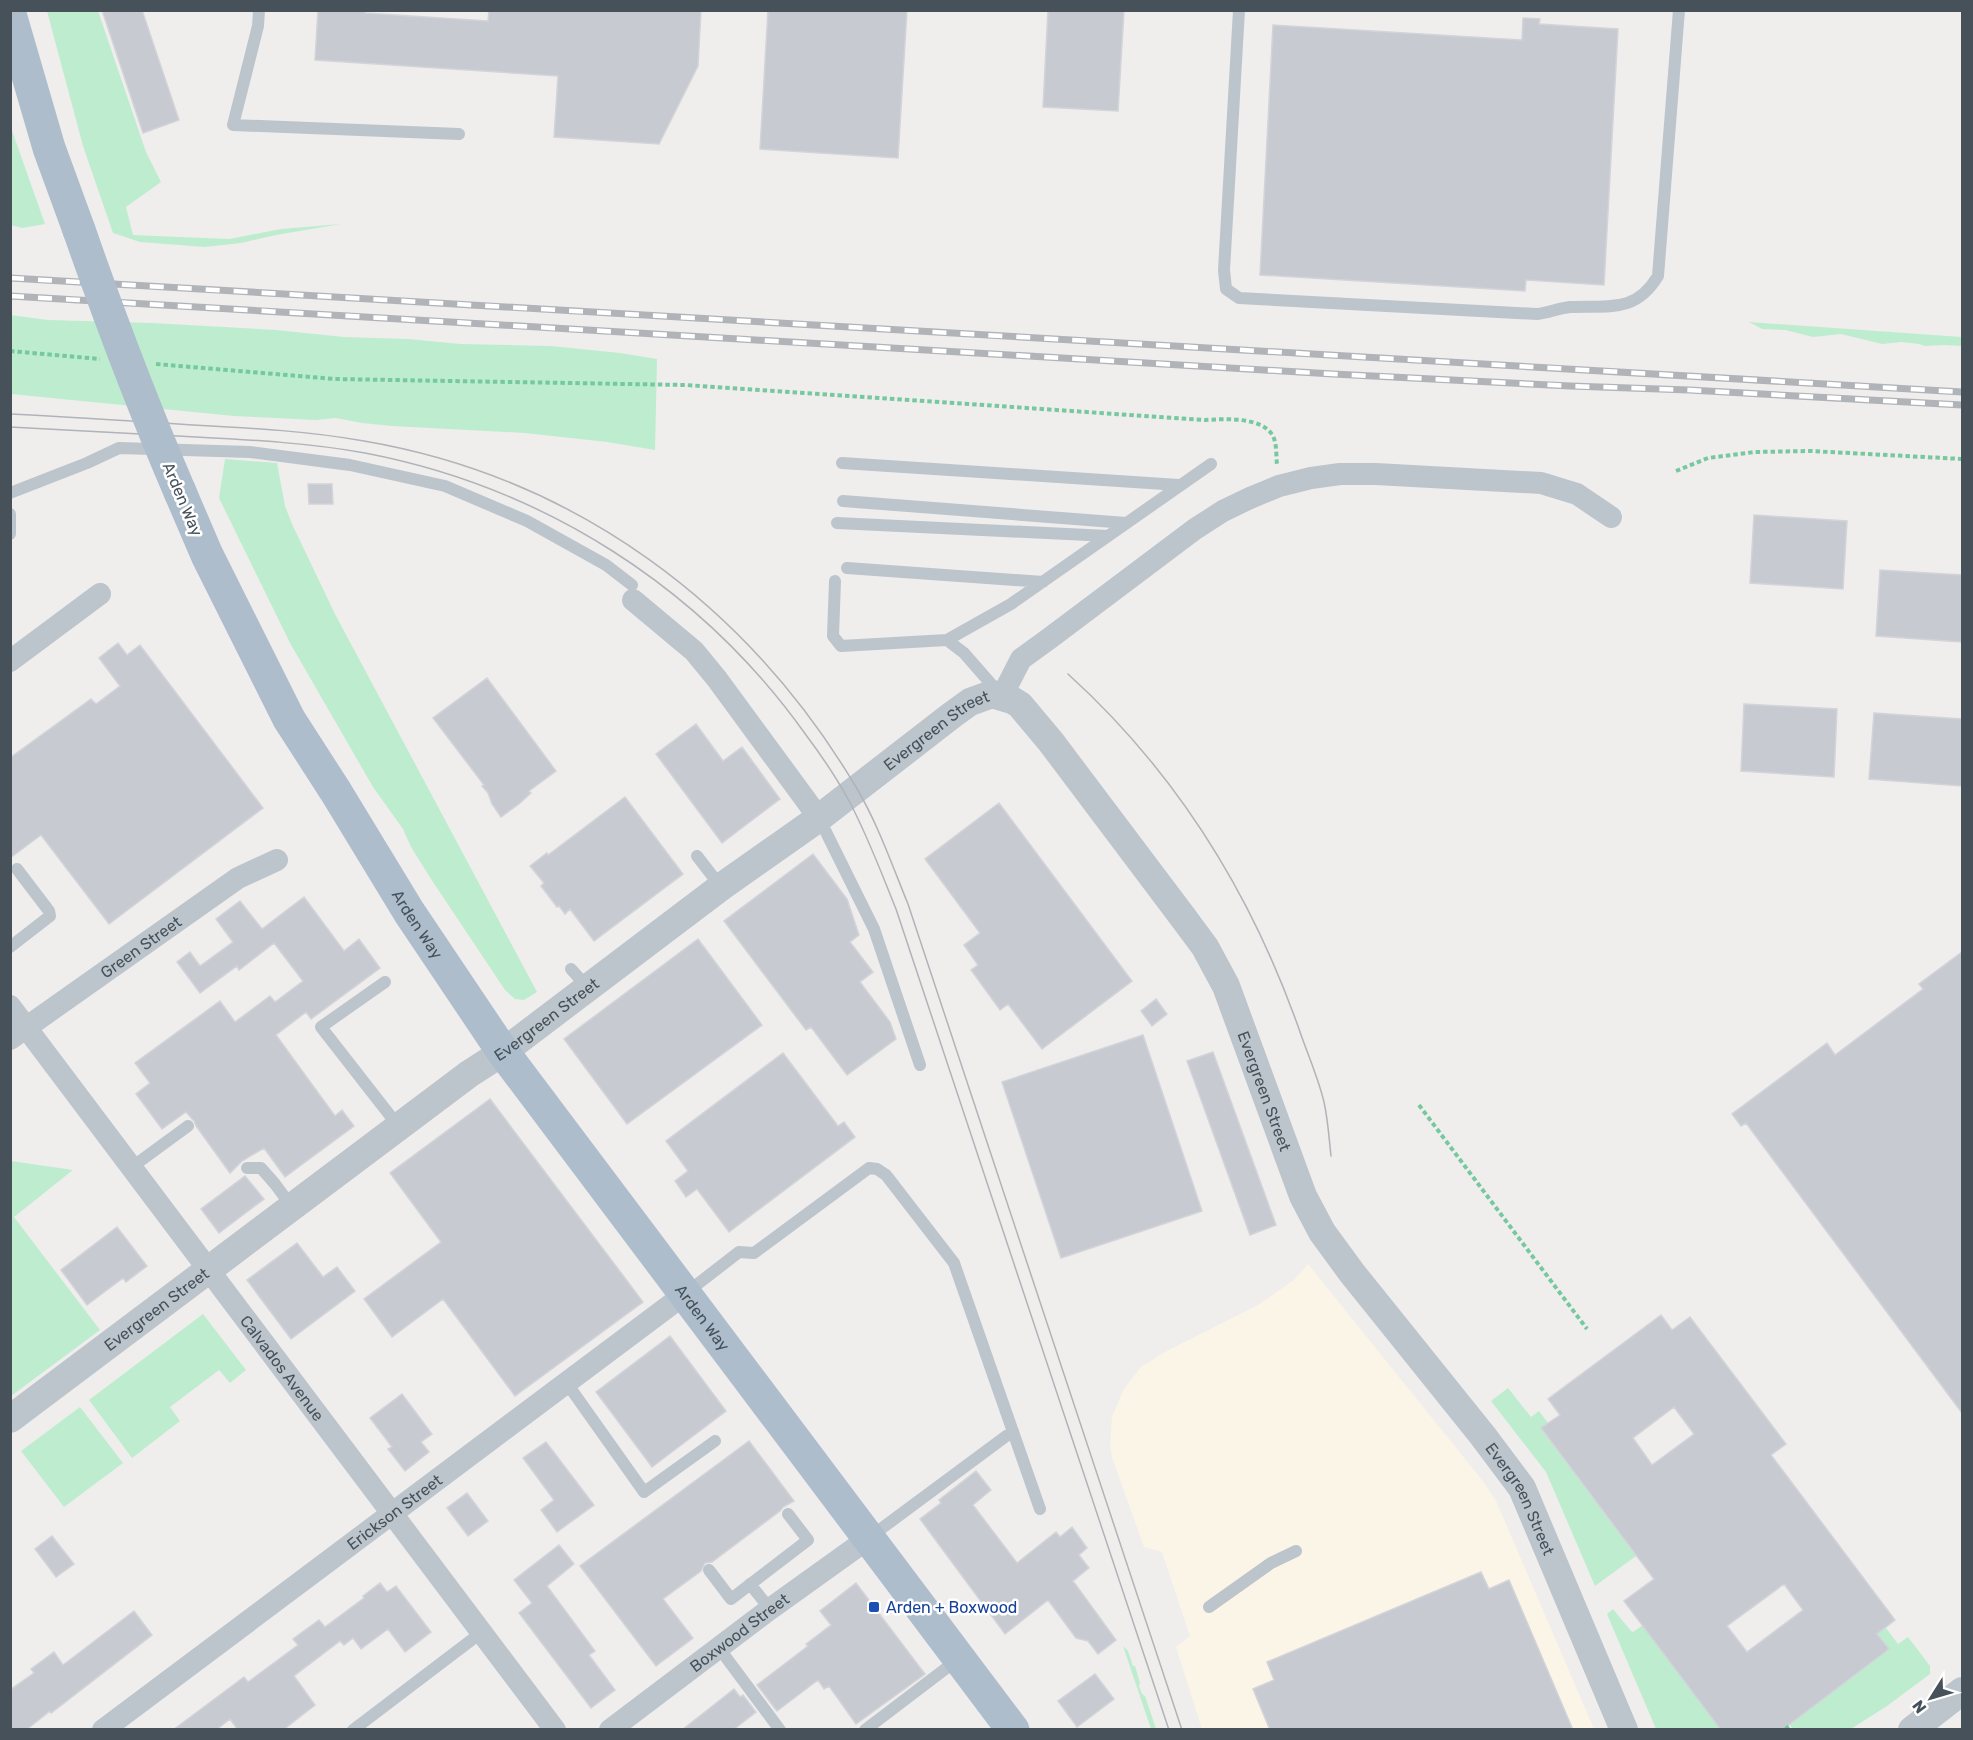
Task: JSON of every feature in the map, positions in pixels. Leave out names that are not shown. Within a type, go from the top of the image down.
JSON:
[{"type":"main road","name":"Arden Way","points":[[10,14],[49,148],[111,322],[149,420],[207,555],[289,719],[409,912],[503,1052],[1012,1730]]},
{"type":"street","points":[[1002,696],[1021,660],[1050,638],[1195,529],[1240,502],[1279,486],[1311,477],[1340,474],[1541,483],[1577,494],[1611,517]]},
{"type":"street","points":[[632,593],[694,651],[819,818]]},
{"type":"street","points":[[10,661],[100,594]]},
{"type":"street","name":"Evergreen Street","points":[[10,1419],[469,1074],[503,1052],[580,978],[721,887],[819,818],[970,702],[992,694],[1020,705],[1052,742],[1182,916],[1216,966],[1226,986],[1312,1215],[1352,1273],[1522,1488],[1624,1730]]},
{"type":"street","name":"Green Street","points":[[19,1033],[238,878],[277,860]]},
{"type":"street","name":"Calvados Avenue","points":[[10,1006],[19,1033],[132,1167],[555,1730]]},
{"type":"street","name":"Erickson Street","points":[[103,1730],[685,1294]]},
{"type":"street","name":"Boxwood Street","points":[[610,1730],[770,1609],[869,1538]]},
{"type":"street","points":[[1912,1730],[1962,1691]]},
{"type":"lane","points":[[259,10],[258,26],[233,125],[459,134]]},
{"type":"lane","points":[[1239,10],[1224,270],[1227,290],[1239,298],[1537,314],[1567,307],[1616,307],[1638,299],[1651,287],[1658,276],[1679,10]]},
{"type":"lane","points":[[10,493],[87,463],[118,448],[250,452],[350,465],[445,486],[527,520],[606,565],[632,593]]},
{"type":"lane","points":[[842,463],[1179,486]]},
{"type":"lane","points":[[835,581],[833,636],[841,646],[947,640],[1011,604],[1211,464]]},
{"type":"lane","points":[[843,501],[1126,523]]},
{"type":"lane","points":[[10,514],[10,534]]},
{"type":"lane","points":[[837,523],[1108,536]]},
{"type":"lane","points":[[847,568],[1043,582]]},
{"type":"lane","points":[[947,640],[964,653],[1002,696]]},
{"type":"lane","points":[[819,818],[874,929],[920,1065]]},
{"type":"lane","points":[[697,856],[721,887]]},
{"type":"lane","points":[[10,947],[50,916],[49,911],[17,869]]},
{"type":"lane","points":[[385,982],[321,1027],[399,1127]]},
{"type":"lane","points":[[132,1167],[188,1126]]},
{"type":"lane","points":[[247,1167],[261,1168],[293,1208]]},
{"type":"lane","points":[[685,1294],[739,1252],[754,1253],[869,1168],[877,1169],[886,1175],[954,1263],[1040,1509]]},
{"type":"lane","points":[[566,1382],[644,1492],[715,1442]]},
{"type":"lane","points":[[869,1538],[1012,1431]]},
{"type":"lane","points":[[709,1570],[730,1599],[808,1540],[788,1514]]},
{"type":"lane","points":[[1209,1607],[1271,1563],[1296,1551]]},
{"type":"lane","points":[[750,1584],[770,1609]]},
{"type":"lane","points":[[353,1730],[482,1632]]},
{"type":"lane","points":[[719,1648],[780,1730]]},
{"type":"lane","points":[[865,1730],[960,1658]]},
{"type":"path","points":[[10,351],[104,359]]},
{"type":"path","points":[[151,364],[334,379],[686,385],[1204,420],[1240,418],[1264,428],[1273,435],[1279,486]]},
{"type":"path","points":[[1676,471],[1708,458],[1755,452],[1810,451],[1962,459]]},
{"type":"path","points":[[1419,1105],[1587,1329]]},
{"type":"shaded area","points":[[1308,1264],[1482,1480],[1496,1501],[1594,1729],[1202,1729],[1176,1647],[1190,1636],[1162,1552],[1144,1547],[1112,1457],[1110,1444],[1112,1417],[1124,1389],[1141,1367],[1167,1351],[1258,1305],[1294,1280]]},
{"type":"green space","points":[[47,11],[98,11],[146,152],[161,182],[126,207],[133,235],[229,239],[281,229],[341,224],[241,243],[205,247],[140,242],[113,233],[83,146]]},
{"type":"green space","points":[[10,125],[45,224],[22,228],[11,225]]},
{"type":"green space","points":[[10,315],[48,320],[276,330],[344,337],[408,339],[460,344],[551,346],[657,359],[655,450],[525,433],[392,426],[336,418],[316,420],[234,416],[11,394]]},
{"type":"green space","points":[[1749,322],[1962,337],[1962,346],[1925,346],[1901,342],[1882,344],[1841,334],[1813,337],[1785,330],[1762,329]]},
{"type":"green space","points":[[225,459],[277,463],[285,506],[335,614],[537,992],[524,1000],[515,999],[505,990],[431,879],[411,847],[403,829],[373,787],[290,643],[219,498]]},
{"type":"green space","points":[[11,1161],[73,1170],[14,1217],[100,1330],[11,1396]]},
{"type":"green space","points":[[203,1314],[246,1370],[230,1383],[219,1370],[170,1407],[180,1421],[132,1458],[89,1400]]},
{"type":"green space","points":[[1508,1388],[1531,1417],[1539,1411],[1548,1423],[1541,1429],[1636,1556],[1595,1586],[1546,1472],[1491,1401]]},
{"type":"green space","points":[[80,1407],[123,1463],[64,1507],[21,1451]]},
{"type":"green space","points":[[1613,1609],[1631,1631],[1643,1625],[1721,1729],[1656,1729],[1607,1614]]},
{"type":"green space","points":[[1886,1628],[1898,1644],[1908,1637],[1930,1666],[1930,1674],[1851,1729],[1793,1729],[1789,1724],[1888,1650],[1877,1634]]},
{"type":"green space","points":[[1123,1646],[1135,1666],[1139,1686],[1145,1696],[1156,1729],[1151,1729]]},
{"type":"building","points":[[102,10],[142,10],[179,120],[143,133]]},
{"type":"building","points":[[318,10],[365,10],[365,13],[488,21],[489,10],[701,10],[698,66],[659,144],[554,137],[558,76],[315,60]]},
{"type":"building","points":[[768,10],[907,10],[898,158],[760,149]]},
{"type":"building","points":[[1048,10],[1124,10],[1118,111],[1043,107]]},
{"type":"building","points":[[1523,18],[1540,19],[1539,24],[1618,29],[1604,285],[1526,280],[1525,291],[1260,275],[1273,25],[1522,40]]},
{"type":"building","points":[[308,484],[332,484],[333,504],[309,504]]},
{"type":"building","points":[[1754,515],[1847,521],[1843,589],[1750,583]]},
{"type":"building","points":[[1880,570],[1962,575],[1962,642],[1876,636]]},
{"type":"building","points":[[118,643],[127,655],[140,645],[263,808],[109,924],[41,835],[10,858],[10,758],[91,699],[96,704],[120,686],[99,658]]},
{"type":"building","points":[[487,678],[556,771],[529,791],[531,793],[501,817],[482,786],[484,785],[433,718]]},
{"type":"building","points":[[1744,704],[1837,709],[1834,777],[1741,771]]},
{"type":"building","points":[[1874,713],[1962,719],[1962,786],[1869,779]]},
{"type":"building","points":[[696,724],[723,761],[742,747],[780,799],[722,843],[656,754]]},
{"type":"building","points":[[625,797],[683,874],[594,941],[570,909],[565,914],[559,906],[557,907],[541,886],[544,883],[530,866]]},
{"type":"building","points":[[999,803],[1132,981],[1042,1049],[1008,1004],[1000,1010],[971,970],[978,965],[964,945],[980,933],[925,859]]},
{"type":"building","points":[[813,854],[847,899],[859,935],[850,942],[873,972],[860,982],[890,1022],[896,1039],[847,1075],[811,1027],[806,1030],[724,921]]},
{"type":"building","points":[[304,897],[344,951],[359,939],[380,968],[311,1019],[306,1012],[276,1035],[335,1116],[342,1110],[354,1126],[285,1177],[264,1148],[242,1161],[230,1173],[186,1112],[162,1129],[136,1094],[150,1083],[135,1063],[220,1001],[235,1022],[270,996],[275,1002],[303,981],[274,943],[239,970],[237,966],[200,993],[177,962],[190,952],[200,966],[233,942],[216,919],[240,901],[262,929]]},
{"type":"building","points":[[698,939],[762,1025],[627,1124],[564,1039]]},
{"type":"building","points":[[1962,952],[1962,1413],[1746,1123],[1741,1126],[1732,1114],[1827,1043],[1835,1055],[1923,989],[1919,984]]},
{"type":"building","points":[[1156,999],[1167,1014],[1152,1026],[1141,1011]]},
{"type":"building","points":[[1143,1035],[1202,1211],[1061,1258],[1002,1082]]},
{"type":"building","points":[[1213,1052],[1276,1225],[1250,1235],[1187,1061]]},
{"type":"building","points":[[783,1053],[838,1126],[844,1122],[855,1137],[729,1232],[697,1189],[686,1197],[675,1181],[688,1171],[666,1141]]},
{"type":"building","points":[[490,1099],[643,1302],[515,1396],[443,1299],[392,1337],[364,1299],[441,1242],[390,1173]]},
{"type":"building","points":[[245,1176],[264,1199],[219,1233],[201,1209]]},
{"type":"building","points":[[117,1227],[147,1266],[126,1282],[123,1278],[87,1305],[61,1270]]},
{"type":"building","points":[[297,1243],[323,1277],[337,1267],[355,1291],[291,1339],[247,1280]]},
{"type":"building","points":[[1661,1315],[1672,1330],[1690,1317],[1786,1444],[1771,1455],[1895,1620],[1877,1634],[1889,1649],[1782,1730],[1721,1730],[1624,1601],[1654,1579],[1541,1428],[1560,1415],[1548,1399]],"holes":[[[1674,1407],[1694,1434],[1652,1465],[1633,1438]],[[1784,1584],[1803,1610],[1747,1652],[1727,1626]]]},
{"type":"building","points":[[670,1336],[726,1411],[652,1467],[596,1392]]},
{"type":"building","points":[[402,1394],[432,1434],[421,1442],[429,1452],[405,1471],[388,1449],[392,1447],[370,1418]]},
{"type":"building","points":[[749,1441],[794,1501],[712,1562],[705,1563],[701,1571],[663,1599],[693,1638],[656,1666],[580,1566]]},
{"type":"building","points":[[546,1442],[594,1505],[557,1532],[541,1510],[554,1500],[523,1458]]},
{"type":"building","points":[[976,1471],[991,1490],[973,1505],[1017,1563],[1056,1532],[1060,1537],[1072,1527],[1087,1548],[1079,1555],[1089,1568],[1073,1581],[1116,1640],[1098,1654],[1088,1641],[1076,1638],[1048,1600],[1005,1634],[920,1519],[941,1503],[939,1500]]},
{"type":"building","points":[[467,1493],[488,1521],[468,1536],[447,1508]]},
{"type":"building","points":[[52,1536],[74,1564],[56,1577],[35,1549]]},
{"type":"building","points":[[559,1545],[574,1564],[547,1586],[595,1651],[589,1655],[615,1690],[591,1708],[519,1613],[532,1603],[514,1580]]},
{"type":"building","points":[[1481,1572],[1489,1589],[1509,1580],[1573,1730],[1270,1730],[1253,1689],[1274,1680],[1267,1662]]},
{"type":"building","points":[[380,1583],[387,1592],[396,1586],[431,1632],[405,1652],[388,1629],[361,1649],[353,1638],[344,1645],[340,1641],[294,1676],[315,1705],[283,1730],[238,1730],[230,1719],[216,1730],[173,1730],[244,1677],[248,1682],[298,1645],[293,1639],[319,1620],[325,1627]]},
{"type":"building","points":[[856,1583],[925,1674],[856,1724],[829,1686],[824,1689],[818,1680],[777,1711],[757,1685],[808,1646],[806,1644],[831,1625],[820,1611]]},
{"type":"building","points":[[134,1611],[152,1635],[26,1730],[10,1730],[10,1690],[34,1673],[31,1669],[54,1652],[63,1665]]},
{"type":"building","points":[[1095,1674],[1114,1699],[1077,1727],[1058,1701]]},
{"type":"building","points":[[734,1689],[740,1697],[743,1695],[756,1712],[733,1730],[682,1730]]},
{"type":"tram line","points":[[10,414],[301,432],[364,441],[441,459],[515,485],[584,518],[648,559],[708,607],[763,661],[812,721],[856,787],[878,830],[908,904],[1182,1730]]},
{"type":"tram line","points":[[10,427],[302,444],[365,453],[431,469],[494,491],[555,518],[613,551],[667,590],[718,633],[764,682],[812,743],[843,791],[868,839],[896,909],[1169,1730]]},
{"type":"tram line","points":[[1068,674],[1142,751],[1206,837],[1233,882],[1280,979],[1316,1074],[1325,1109],[1331,1156]]},
{"type":"railway","points":[[10,278],[1962,392]]},
{"type":"railway","points":[[10,296],[1333,374],[1962,405]]},
{"type":"place","name":"Arden + Boxwood","points":[[874,1607]]}]
